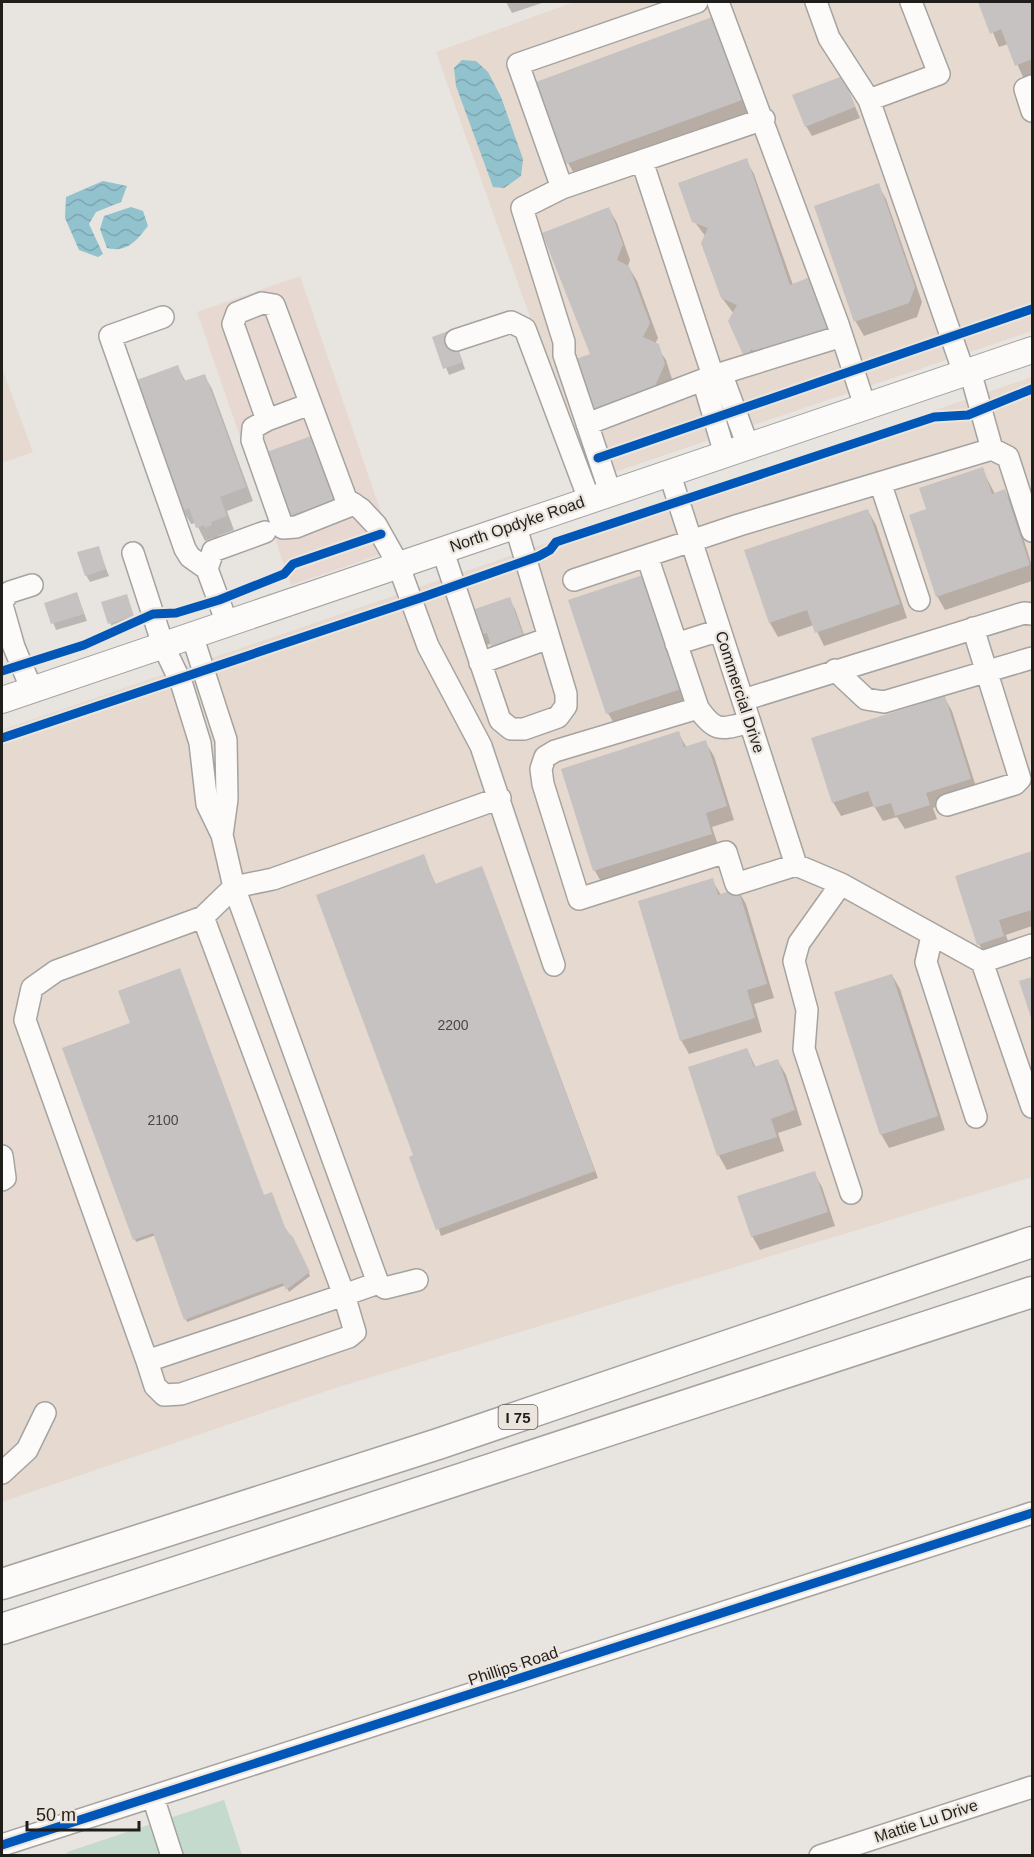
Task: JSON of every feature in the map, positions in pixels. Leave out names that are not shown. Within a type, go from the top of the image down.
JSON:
[{"type":"highway","name":"I 75","points":[[2,1584],[438,1444],[1032,1242]]},
{"type":"highway","name":"I 75","points":[[2,1629],[1032,1292]]},
{"type":"main road","name":"North Opdyke Road","points":[[2,700],[1032,350]]},
{"type":"street","points":[[562,188],[518,64],[697,2]]},
{"type":"street","points":[[718,2],[764,119],[865,406]]},
{"type":"street","points":[[816,2],[830,38],[869,100],[967,372],[992,449]]},
{"type":"street","points":[[869,100],[939,74],[911,2]]},
{"type":"street","points":[[1032,86],[1025,89],[1032,111]]},
{"type":"street","points":[[599,496],[587,424],[522,208],[562,188],[764,119]]},
{"type":"street","points":[[642,160],[713,376],[706,390],[736,450]]},
{"type":"street","points":[[267,420],[233,324],[237,313],[262,303],[274,305],[346,499],[376,525],[398,564],[428,646],[481,746],[554,965]]},
{"type":"street","points":[[164,316],[110,336],[185,549],[190,557],[207,569],[227,623]]},
{"type":"street","points":[[456,340],[511,322],[525,329],[599,496]]},
{"type":"street","points":[[587,424],[713,376],[842,336]]},
{"type":"street","points":[[310,404],[267,420],[253,429],[252,440],[283,528],[296,527],[354,504]]},
{"type":"street","points":[[574,580],[691,541],[992,449],[1001,451],[1008,457],[1032,531]]},
{"type":"street","name":"Commercial Drive","points":[[669,472],[796,865]]},
{"type":"street","points":[[880,484],[919,600]]},
{"type":"street","points":[[442,549],[500,720],[511,729],[524,729],[558,717],[566,706],[566,694],[515,524]]},
{"type":"street","points":[[207,569],[213,551],[265,532]]},
{"type":"street","points":[[133,553],[163,645],[182,686],[200,743],[207,804],[222,835],[234,887],[378,1283],[385,1288],[417,1280]]},
{"type":"street","points":[[647,556],[698,708],[710,725],[723,729],[750,722]]},
{"type":"street","points":[[32,585],[10,592],[2,603],[14,647],[32,690]]},
{"type":"street","points":[[743,700],[1024,613],[1032,615]]},
{"type":"street","points":[[947,805],[1015,784],[1020,779],[973,628]]},
{"type":"street","points":[[676,644],[720,630]]},
{"type":"street","points":[[192,635],[226,740],[227,799],[222,835]]},
{"type":"street","points":[[480,663],[549,638]]},
{"type":"street","points":[[835,670],[866,699],[884,702],[1032,658]]},
{"type":"street","points":[[698,708],[555,751],[545,757],[541,769],[543,784],[579,899],[726,852],[736,884],[796,865],[841,884],[982,962],[1032,1107]]},
{"type":"street","points":[[203,917],[344,1295],[355,1332],[349,1337],[181,1394],[164,1395],[155,1386],[25,1020],[33,988],[56,971],[203,917],[234,887],[273,879],[500,798]]},
{"type":"street","points":[[841,884],[799,943],[794,961],[807,1010],[804,1049],[851,1193]]},
{"type":"street","points":[[932,936],[926,962],[976,1117]]},
{"type":"street","points":[[982,962],[1032,945]]},
{"type":"street","points":[[2,1156],[5,1178],[2,1180]]},
{"type":"street","points":[[147,1361],[378,1283]]},
{"type":"street","points":[[2,1473],[27,1450],[45,1413]]},
{"type":"street","name":"Phillips Road","points":[[2,1845],[1032,1513]]},
{"type":"street","name":"Mattie Lu Drive","points":[[820,1856],[1032,1787]]},
{"type":"street","points":[[153,1797],[172,1856]]},
{"type":"shaded area","points":[[574,2],[1032,2],[1032,331],[588,481],[436,52]]},
{"type":"shaded area","points":[[300,276],[394,550],[291,585],[197,312]]},
{"type":"shaded area","points":[[2,368],[33,452],[2,463]]},
{"type":"shaded area","points":[[1032,377],[1032,1177],[335,1388],[2,1502],[2,1205],[46,1191],[2,1063],[2,730]]},
{"type":"shaded area","points":[[2,1063],[46,1191],[2,1205]]},
{"type":"green space","points":[[224,1800],[242,1855],[68,1856],[67,1852]]},
{"type":"water","points":[[462,60],[476,61],[488,72],[501,97],[523,159],[521,176],[504,188],[493,187],[456,86],[454,68]]},
{"type":"water","points":[[103,181],[127,186],[121,202],[96,212],[89,224],[103,254],[98,257],[79,250],[65,218],[66,197]]},
{"type":"water","points":[[131,207],[143,211],[148,226],[135,241],[126,247],[107,248],[100,229],[104,216]]},
{"type":"building","points":[[978,2],[1032,2],[1032,59],[1015,66],[1001,29],[990,34]]},
{"type":"building","points":[[715,16],[745,99],[566,164],[536,82]]},
{"type":"building","points":[[843,76],[855,107],[805,127],[792,95]]},
{"type":"building","points":[[747,158],[790,285],[810,277],[828,330],[760,355],[751,349],[746,361],[728,321],[737,305],[721,298],[701,243],[708,228],[692,222],[678,183]]},
{"type":"building","points":[[879,183],[915,287],[909,303],[854,322],[814,206]]},
{"type":"building","points":[[609,207],[623,244],[617,260],[629,266],[650,323],[643,337],[659,344],[665,364],[655,386],[641,391],[643,396],[588,415],[570,361],[590,354],[542,233]]},
{"type":"building","points":[[451,330],[463,362],[443,369],[432,337]]},
{"type":"building","points":[[178,365],[184,381],[205,374],[246,487],[220,497],[227,516],[211,522],[212,525],[205,528],[204,525],[196,528],[189,508],[182,511],[134,381]]},
{"type":"building","points":[[311,436],[334,500],[287,517],[264,453]]},
{"type":"building","points":[[983,467],[992,494],[1005,489],[1030,565],[936,597],[909,515],[926,509],[919,488]]},
{"type":"building","points":[[868,509],[900,604],[815,633],[807,610],[769,623],[744,550]]},
{"type":"building","points":[[99,546],[106,569],[85,576],[77,552]]},
{"type":"building","points":[[643,575],[681,689],[606,714],[568,600]]},
{"type":"building","points":[[77,592],[84,614],[51,624],[44,603]]},
{"type":"building","points":[[127,594],[134,616],[108,624],[101,602]]},
{"type":"building","points":[[510,597],[524,638],[492,649],[487,633],[478,636],[469,611]]},
{"type":"building","points":[[945,696],[971,779],[926,793],[930,805],[895,816],[891,803],[874,808],[868,791],[832,803],[811,738]]},
{"type":"building","points":[[679,731],[684,747],[706,740],[727,806],[706,813],[712,834],[593,871],[561,769]]},
{"type":"building","points":[[1032,851],[1032,910],[999,920],[1004,936],[977,945],[955,876]]},
{"type":"building","points":[[424,854],[435,884],[482,866],[595,1171],[436,1230],[409,1157],[413,1155],[316,895]]},
{"type":"building","points":[[713,878],[718,895],[738,888],[767,984],[747,990],[755,1018],[680,1041],[638,901]]},
{"type":"building","points":[[180,968],[264,1195],[272,1192],[286,1230],[293,1237],[310,1272],[286,1290],[283,1283],[184,1320],[153,1233],[133,1240],[62,1048],[130,1023],[118,991]]},
{"type":"building","points":[[892,974],[938,1116],[880,1135],[834,992]]},
{"type":"building","points":[[1032,977],[1032,1021],[1019,981]]},
{"type":"building","points":[[747,1048],[754,1067],[778,1059],[795,1110],[771,1119],[777,1137],[717,1156],[688,1067]]},
{"type":"building","points":[[815,1171],[828,1212],[751,1237],[737,1196]]},
{"type":"cycle path","points":[[598,458],[1032,309]]},
{"type":"cycle path","points":[[2,738],[539,556],[550,550],[556,542],[934,417],[968,415],[1032,389]]},
{"type":"cycle path","points":[[2,671],[84,645],[153,614],[176,613],[219,600],[284,574],[293,564],[381,534]]},
{"type":"cycle path","points":[[2,1845],[1032,1513]]}]
